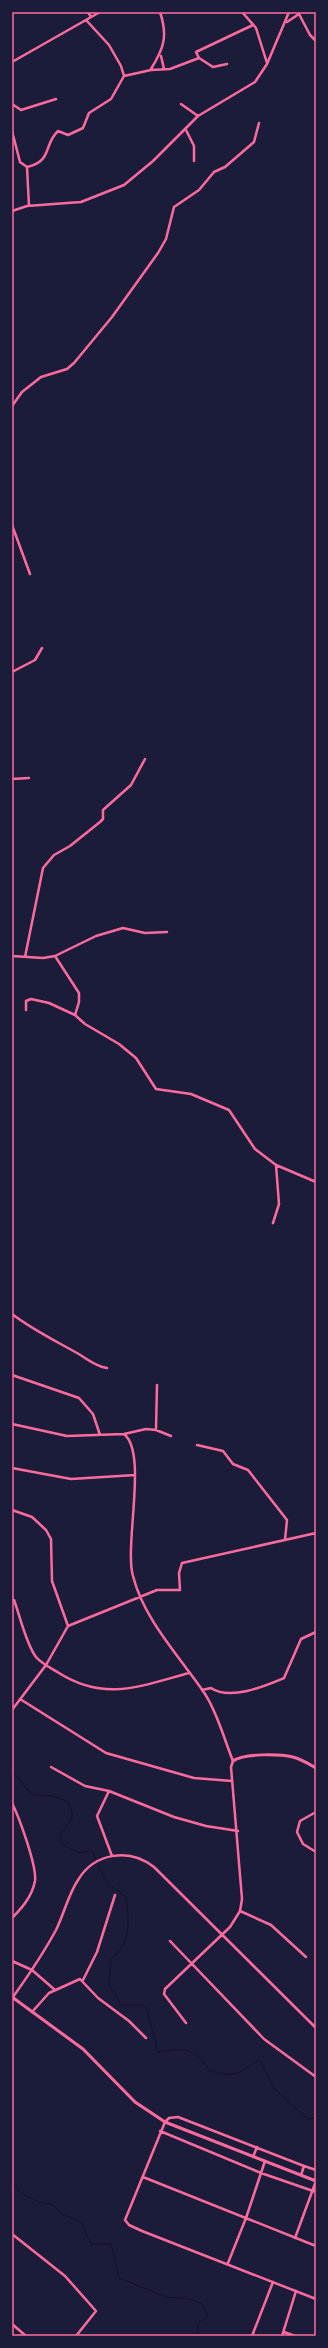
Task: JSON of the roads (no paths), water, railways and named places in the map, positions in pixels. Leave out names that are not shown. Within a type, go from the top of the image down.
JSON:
[{"type":"street","points":[[88,12],[91,17]]},
{"type":"street","points":[[12,62],[100,12]]},
{"type":"street","points":[[151,70],[160,55],[166,32],[160,12]]},
{"type":"street","points":[[242,12],[258,31],[268,64]]},
{"type":"street","points":[[12,210],[29,206],[81,202],[119,187],[153,161],[186,130],[198,116],[255,82],[268,64],[289,12]]},
{"type":"street","points":[[286,22],[299,14],[310,35],[316,41]]},
{"type":"street","points":[[86,20],[108,46],[121,66],[124,76]]},
{"type":"street","points":[[227,64],[213,67],[199,58],[196,52],[253,25]]},
{"type":"street","points":[[160,55],[164,69]]},
{"type":"street","points":[[26,167],[36,164],[44,158],[58,131],[68,135],[83,128],[89,114],[111,98],[124,76],[151,70],[164,69],[199,58]]},
{"type":"street","points":[[12,104],[21,110],[56,98]]},
{"type":"street","points":[[181,104],[198,116]]},
{"type":"street","points":[[12,406],[22,392],[42,377],[72,366],[112,318],[158,253],[166,239],[174,207],[199,190],[214,172],[225,167],[254,142],[260,123]]},
{"type":"street","points":[[186,130],[194,146],[194,161]]},
{"type":"street","points":[[12,131],[20,162],[26,167],[29,206]]},
{"type":"street","points":[[12,525],[30,574]]},
{"type":"street","points":[[12,672],[35,660],[42,648]]},
{"type":"street","points":[[25,957],[43,868],[54,855],[70,846],[103,819],[103,810],[131,785],[145,759]]},
{"type":"street","points":[[12,780],[29,778]]},
{"type":"street","points":[[12,956],[43,958],[55,956],[96,936],[123,928],[146,933],[167,932]]},
{"type":"street","points":[[55,956],[79,993],[79,1002],[75,1015]]},
{"type":"street","points":[[26,1010],[26,1000],[31,999],[49,1003],[75,1015],[85,1024],[133,1055],[144,1068],[156,1089],[191,1094],[229,1110],[255,1149],[276,1165],[316,1182]]},
{"type":"street","points":[[273,1223],[279,1204],[276,1165]]},
{"type":"street","points":[[12,1314],[34,1331],[76,1353],[92,1364],[107,1368]]},
{"type":"street","points":[[12,1375],[79,1398],[92,1414],[100,1435]]},
{"type":"street","points":[[156,1430],[157,1385]]},
{"type":"street","points":[[12,1424],[67,1436],[124,1434],[140,1429],[156,1430],[170,1436]]},
{"type":"street","points":[[124,1434],[129,1440],[132,1450],[135,1475],[130,1559],[133,1577],[154,1622],[202,1690],[216,1715],[232,1761],[232,1781],[238,1831],[242,1888],[240,1911],[235,1921],[221,1936],[191,1962],[164,1991],[186,2023]]},
{"type":"street","points":[[197,1445],[223,1451],[233,1464],[250,1472],[287,1520],[285,1540]]},
{"type":"street","points":[[12,1468],[71,1479],[135,1475]]},
{"type":"street","points":[[13,1512],[28,1514],[39,1522],[50,1539],[52,1582],[68,1626]]},
{"type":"street","points":[[12,1710],[46,1665],[68,1626],[162,1589],[181,1589],[179,1573],[182,1564],[316,1533]]},
{"type":"street","points":[[14,1600],[35,1656],[46,1665],[83,1686],[112,1691],[137,1687],[189,1673]]},
{"type":"street","points":[[202,1690],[211,1688],[217,1692],[236,1693],[246,1689],[259,1689],[284,1678],[301,1639],[316,1632]]},
{"type":"street","points":[[20,1699],[106,1754],[194,1778],[232,1781]]},
{"type":"street","points":[[232,1761],[243,1756],[284,1756],[298,1758],[316,1768]]},
{"type":"street","points":[[51,1767],[85,1786],[109,1791],[190,1822],[238,1831]]},
{"type":"street","points":[[109,1791],[97,1816],[112,1856]]},
{"type":"street","points":[[12,1803],[28,1849],[35,1879],[28,1900],[12,1918]]},
{"type":"street","points":[[315,1814],[300,1821],[297,1832],[303,1844],[316,1852]]},
{"type":"street","points":[[295,2238],[314,2191],[316,2181],[165,2122],[140,2106],[83,2049],[12,1997],[32,1970],[56,1930],[81,1874],[96,1862],[112,1856],[131,1855],[146,1860],[221,1936],[316,2028]]},
{"type":"street","points":[[83,1980],[97,1952],[115,1895]]},
{"type":"street","points":[[240,1911],[271,1925],[306,1957]]},
{"type":"street","points":[[170,1941],[264,2038],[316,2078]]},
{"type":"street","points":[[12,1961],[32,1970],[55,1990]]},
{"type":"street","points":[[32,2012],[45,1996],[77,1979],[83,1980],[98,1998],[129,2021],[146,2038]]},
{"type":"street","points":[[316,2170],[178,2117],[170,2118],[165,2122],[160,2131],[143,2177],[126,2216],[127,2223],[316,2299]]},
{"type":"street","points":[[160,2131],[261,2173],[314,2191]]},
{"type":"street","points":[[253,2157],[257,2147]]},
{"type":"street","points":[[228,2263],[246,2218],[265,2161]]},
{"type":"street","points":[[301,2175],[304,2166]]},
{"type":"street","points":[[143,2177],[316,2246]]},
{"type":"street","points":[[12,2234],[65,2276],[96,2312],[76,2336]]},
{"type":"street","points":[[252,2336],[273,2282]]},
{"type":"street","points":[[282,2336],[296,2291]]},
{"type":"street","points":[[12,2324],[26,2336]]},
{"type":"street","points":[[284,2332],[295,2336]]},
{"type":"waterway","points":[[12,1771],[32,1795],[52,1796],[67,1801],[72,1811],[72,1815],[70,1822],[60,1834],[61,1844],[79,1853],[93,1851],[96,1860]]},
{"type":"waterway","points":[[98,1866],[108,1884],[126,1897],[127,1906],[128,1931],[123,1945],[111,1959],[109,1986],[117,1996],[120,2005],[143,2005],[147,2009],[158,2052],[176,2050],[188,2051],[198,2057],[210,2071],[225,2074],[236,2073],[260,2061],[274,2088],[307,2119],[316,2118]]},
{"type":"waterway","points":[[12,2181],[20,2192],[38,2202],[52,2204],[62,2214],[80,2221],[91,2244],[111,2244],[119,2278],[166,2297],[189,2299],[202,2304],[208,2316],[198,2323],[198,2336]]}]
